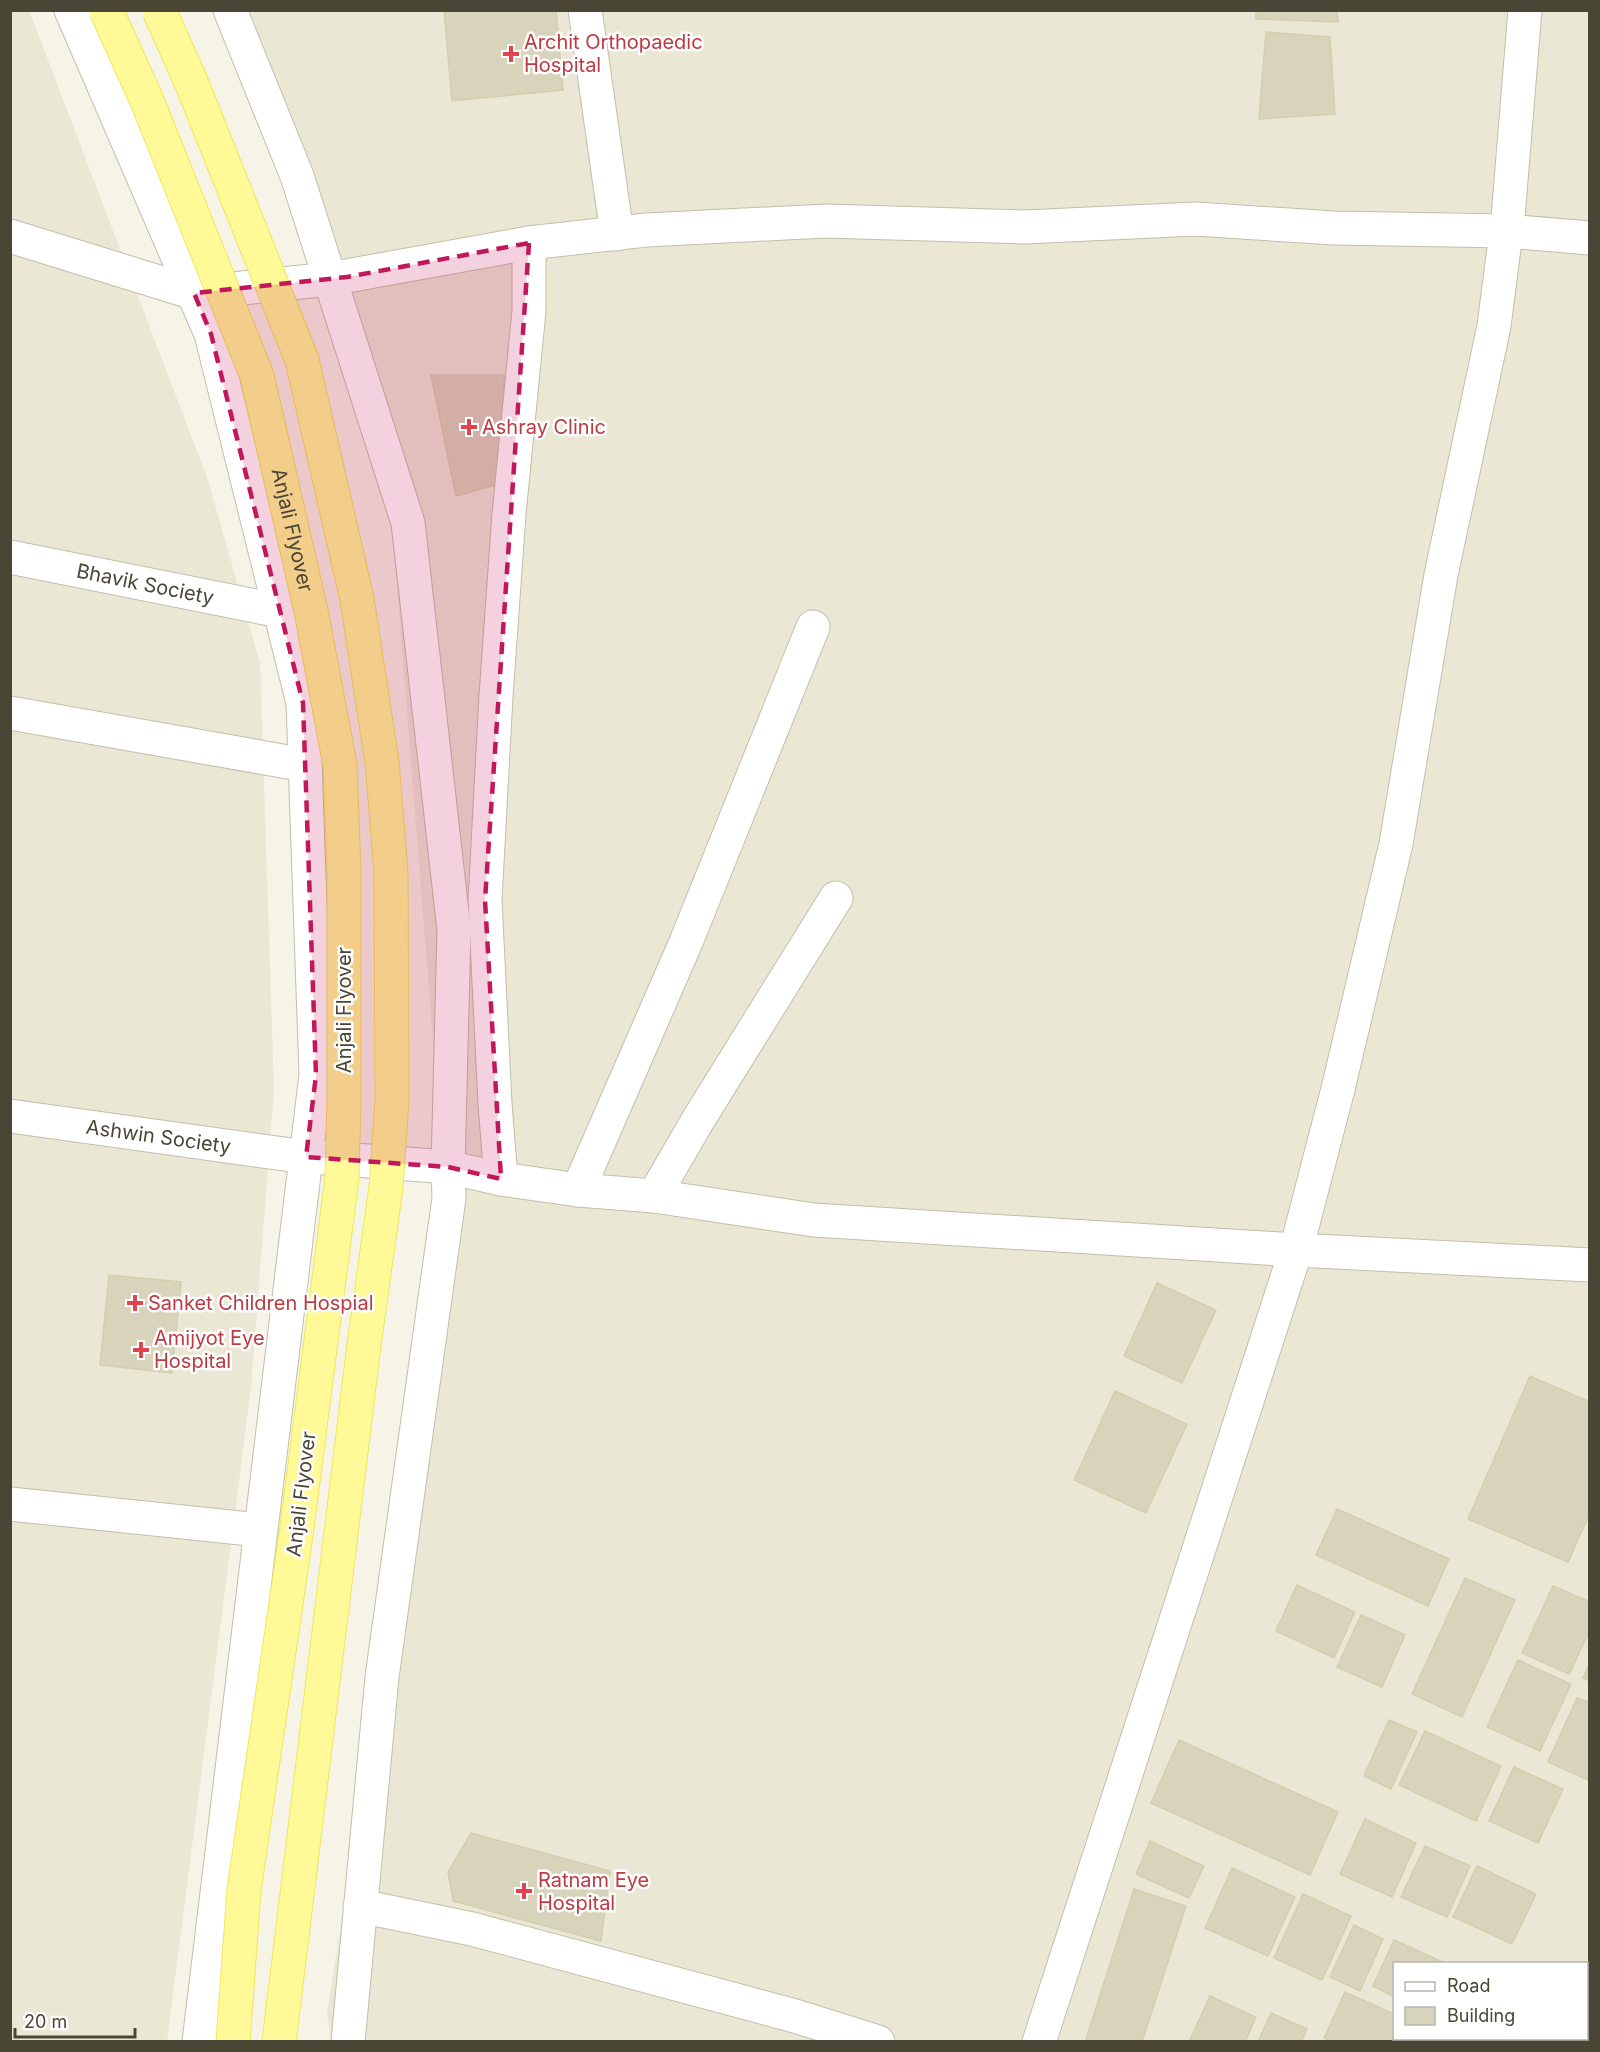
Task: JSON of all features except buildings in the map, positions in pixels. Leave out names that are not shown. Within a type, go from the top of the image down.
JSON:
[{"type":"main road","name":"Anjali Flyover","points":[[106,10],[148,104],[257,376],[311,611],[340,765],[344,872],[342,1178],[296,1535],[244,1890],[233,2042]]},
{"type":"main road","points":[[159,10],[192,84],[302,360],[357,599],[382,762],[391,872],[392,1100],[386,1187],[279,2042]]},
{"type":"street","points":[[71,10],[211,334],[303,703],[316,1074],[199,2042]]},
{"type":"street","points":[[230,10],[297,176],[408,523],[454,930],[448,1198],[382,1677],[348,2042]]},
{"type":"street","points":[[585,10],[617,234]]},
{"type":"street","points":[[1039,2042],[1296,1250],[1338,1089],[1396,844],[1441,575],[1494,326],[1507,231],[1525,10]]},
{"type":"street","points":[[10,236],[194,293],[330,279],[530,243],[646,230],[826,221],[1025,227],[1195,219],[1334,228],[1507,231],[1590,238]]},
{"type":"street","points":[[501,1179],[485,900],[509,514],[529,311],[530,243]]},
{"type":"street","name":"Bhavik Society","points":[[10,557],[280,611]]},
{"type":"street","points":[[578,1190],[686,942],[813,627]]},
{"type":"street","points":[[10,713],[305,765]]},
{"type":"street","points":[[654,1196],[836,898]]},
{"type":"street","name":"Ashwin Society","points":[[10,1116],[306,1157],[448,1167],[501,1179],[578,1190],[654,1196],[814,1220],[1296,1250],[1590,1265]]},
{"type":"street","points":[[10,1504],[260,1530]]},
{"type":"street","points":[[360,1906],[483,1932],[795,2016],[879,2042]]},
{"type":"highlighted area","points":[[529,243],[485,900],[501,1179],[448,1167],[306,1157],[316,1075],[303,703],[211,334],[194,293],[347,277]]},
{"type":"shaded area","points":[[29,10],[208,480],[260,663],[274,1090],[251,1388],[167,2041],[11,2042],[10,11]]},
{"type":"shaded area","points":[[228,11],[1589,11],[1589,2041],[331,2041],[327,2013],[449,1244],[383,405]]},
{"type":"place","name":"Archit Orthopaedic Hospital","points":[[511,54]]},
{"type":"place","name":"Ashray Clinic","points":[[469,427]]},
{"type":"place","name":"Sanket Children Hospial","points":[[135,1303]]},
{"type":"place","name":"Amijyot Eye Hospital","points":[[141,1350]]},
{"type":"place","name":"Ratnam Eye Hospital","points":[[524,1891]]}]
